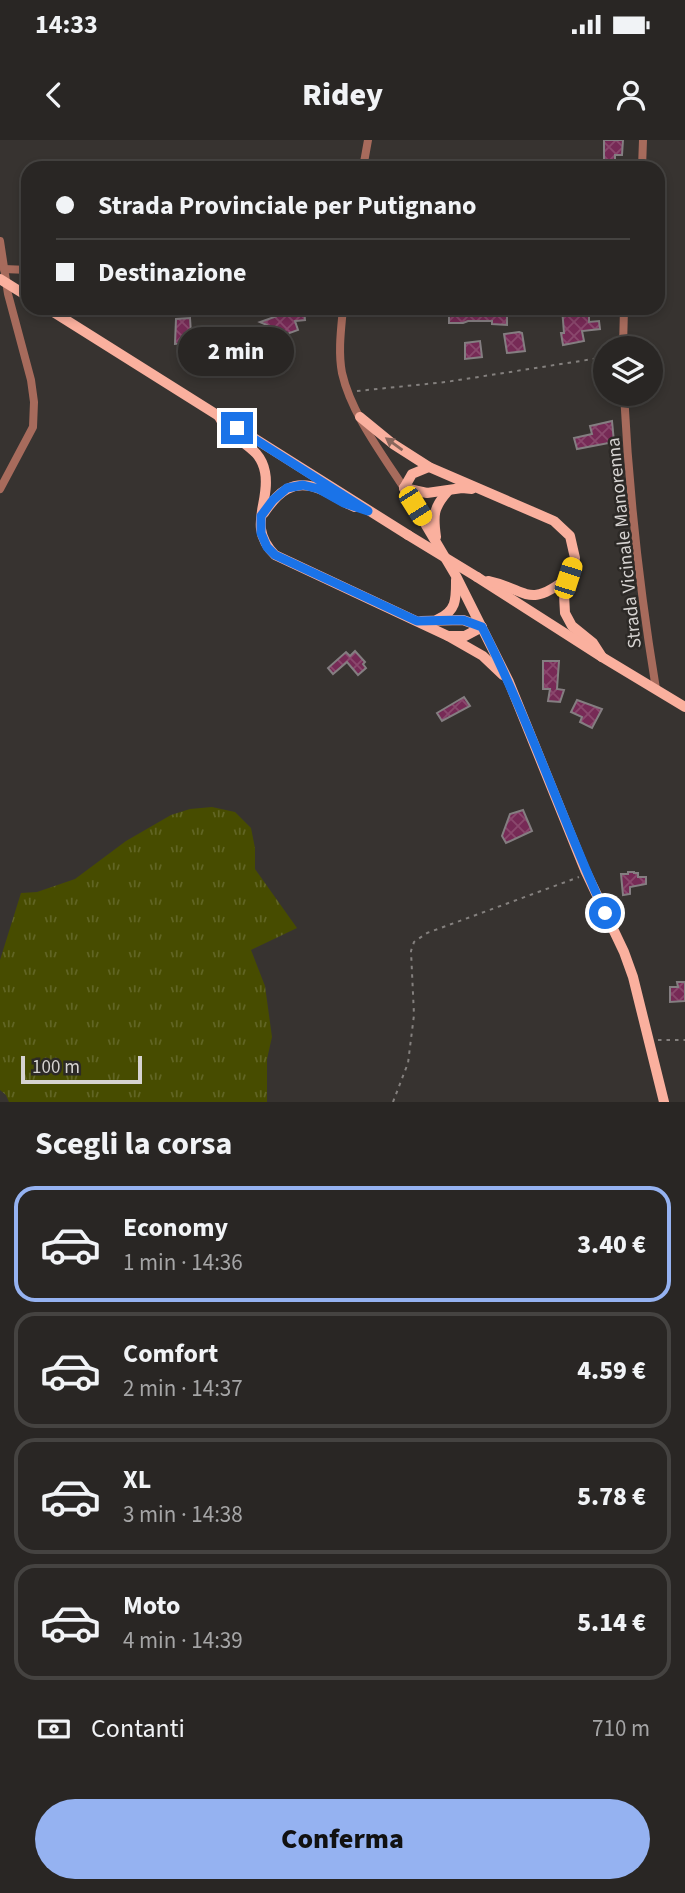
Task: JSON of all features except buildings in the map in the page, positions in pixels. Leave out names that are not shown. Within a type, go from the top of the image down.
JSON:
[{"type":"main road","points":[[2,274],[21,291]]},
{"type":"main road","points":[[58,315],[602,657],[685,706]]},
{"type":"main road","points":[[218,415],[228,431],[253,448],[262,459],[266,476],[261,533],[267,547],[275,555],[448,636],[482,656],[509,682]]},
{"type":"main road","points":[[360,417],[393,444],[429,467],[554,521],[570,536],[575,558],[564,595],[565,613],[572,626],[593,643],[602,657]]},
{"type":"main road","points":[[404,488],[412,474],[429,467]]},
{"type":"main road","points":[[261,516],[287,488],[303,485],[319,489],[344,503],[368,511]]},
{"type":"main road","points":[[404,488],[427,493],[462,488],[481,490]]},
{"type":"main road","points":[[404,488],[456,576],[509,682],[587,874],[624,952],[664,1102]]},
{"type":"main road","points":[[436,541],[433,518],[437,503],[449,491]]},
{"type":"main road","points":[[435,621],[448,615],[454,607],[456,576]]},
{"type":"main road","points":[[479,578],[501,584],[524,595],[542,595],[568,578]]},
{"type":"main road","points":[[417,621],[463,620],[482,627]]},
{"type":"main road","points":[[448,636],[465,636],[482,627]]},
{"type":"street","points":[[364,161],[368,140]]},
{"type":"street","points":[[642,161],[643,140]]},
{"type":"street","points":[[0,241],[2,274],[31,380],[34,402],[33,427],[0,489]]},
{"type":"street","points":[[2,274],[21,271]]},
{"type":"street","points":[[342,315],[339,346],[348,392],[360,417],[404,488]]},
{"type":"street","points":[[623,336],[624,315]]},
{"type":"street","name":"Strada Vicinale Manorenna","points":[[625,406],[646,626],[656,689]]},
{"type":"path","points":[[348,392],[446,382],[593,360]]},
{"type":"path","points":[[393,1102],[408,1063],[414,1015],[411,951],[414,942],[427,933],[497,905],[587,874]]},
{"type":"path","points":[[648,1040],[685,1040]]},
{"type":"green space","points":[[212,807],[235,812],[251,828],[255,869],[297,928],[251,950],[265,986],[272,1037],[267,1059],[267,1102],[9,1102],[0,1090],[0,960],[21,893],[37,892],[75,879],[126,841],[171,815],[190,809]]},
{"type":"route","points":[[237,428],[368,511],[344,503],[319,489],[303,485],[287,488],[261,516],[261,533],[267,547],[275,555],[417,621],[463,620],[482,627],[509,682],[605,913]]}]
